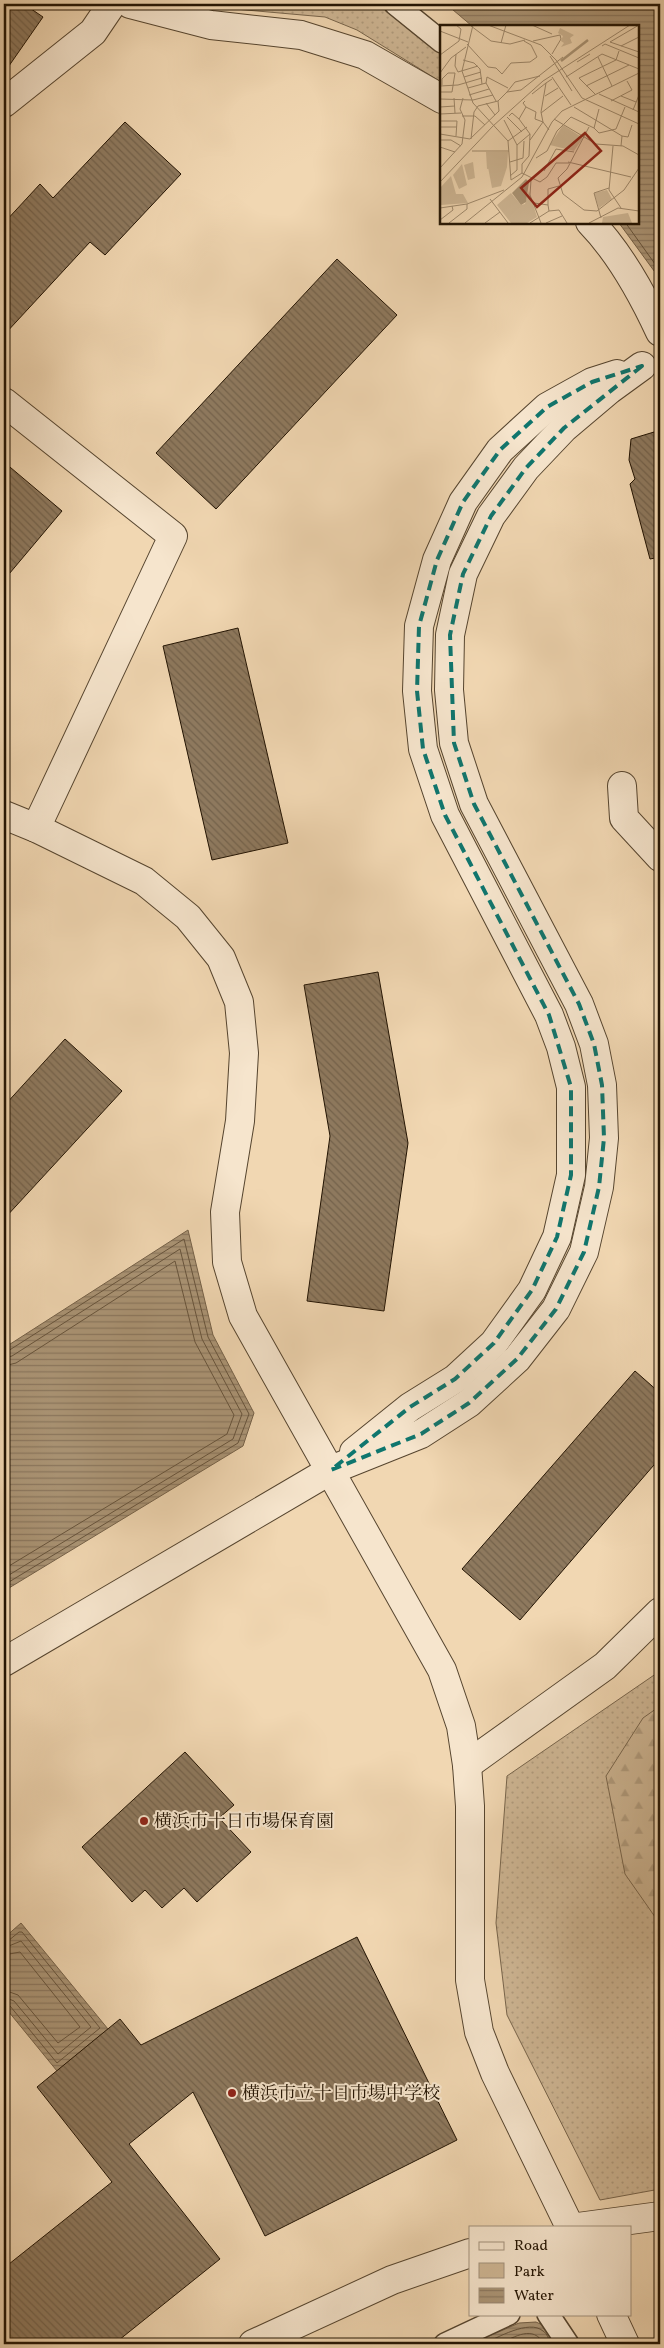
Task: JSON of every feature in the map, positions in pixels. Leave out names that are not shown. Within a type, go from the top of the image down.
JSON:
[{"type":"street","points":[[4,103],[93,32],[112,4]]},
{"type":"street","points":[[130,4],[211,25],[310,38],[365,55],[440,98]]},
{"type":"street","points":[[592,224],[633,280],[660,332]]},
{"type":"street","points":[[4,1662],[331,1470],[421,1434],[469,1403],[517,1359],[556,1309],[584,1252],[599,1187],[604,1138],[602,1085],[594,1044],[579,1004],[474,804],[454,743],[449,690],[450,634],[463,574],[491,516],[526,468],[564,428],[609,390],[651,364]]},
{"type":"street","points":[[4,402],[173,536],[36,828]]},
{"type":"street","points":[[622,786],[624,818],[660,856]]},
{"type":"street","points":[[4,815],[36,828],[144,881],[188,917],[221,958],[239,1002],[244,1053],[240,1121],[225,1212],[228,1262],[243,1316],[442,1670],[461,1726],[467,1765],[470,1806],[470,1980],[479,2032],[495,2073],[570,2226]]},
{"type":"street","points":[[467,1765],[605,1666],[660,1612]]},
{"type":"street","points":[[585,2226],[660,2216]]},
{"type":"street","points":[[252,2344],[392,2280],[469,2253]]},
{"type":"street","points":[[612,2316],[625,2344]]},
{"type":"lane","points":[[395,4],[440,40]]},
{"type":"lane","points":[[445,2344],[505,2316]]},
{"type":"lane","points":[[549,2316],[568,2344]]},
{"type":"highlighted area","points":[[642,366],[564,428],[526,468],[491,516],[463,574],[450,635],[454,743],[474,804],[579,1004],[594,1044],[602,1085],[604,1138],[599,1187],[584,1252],[556,1309],[517,1359],[469,1403],[421,1434],[331,1470],[410,1407],[455,1379],[494,1343],[532,1290],[557,1237],[571,1175],[571,1087],[549,1015],[445,815],[423,749],[417,691],[419,626],[437,560],[463,502],[500,450],[547,407],[592,382]]},
{"type":"green space","points":[[202,4],[414,4],[440,28],[440,81],[357,30],[325,17],[212,7]]},
{"type":"green space","points":[[660,1671],[660,2189],[600,2200],[507,2015],[496,1923],[507,1776]]},
{"type":"green space","points":[[660,1706],[660,1924],[625,1874],[606,1776],[643,1718]]},
{"type":"water","points":[[446,4],[660,4],[660,279],[620,224],[639,224],[639,25],[471,25]]},
{"type":"water","points":[[188,1230],[213,1335],[254,1413],[243,1446],[4,1591],[4,1348]]},
{"type":"water","points":[[21,1923],[108,2029],[57,2071],[4,2006],[4,1938]]},
{"type":"water","points":[[536,2322],[547,2327],[557,2344],[471,2344],[519,2323]]},
{"type":"building","points":[[4,4],[24,4],[43,17],[4,73]]},
{"type":"building","points":[[125,122],[181,174],[105,255],[90,242],[4,335],[4,223],[40,184],[53,198]]},
{"type":"building","points":[[337,259],[397,315],[216,509],[156,453]]},
{"type":"building","points":[[654,432],[660,449],[660,557],[650,559],[630,484],[635,479],[629,460],[631,439]]},
{"type":"building","points":[[4,462],[62,511],[4,580]]},
{"type":"building","points":[[238,628],[288,843],[212,860],[163,646]]},
{"type":"building","points":[[378,972],[408,1143],[384,1311],[307,1301],[330,1136],[304,985]]},
{"type":"building","points":[[65,1039],[122,1091],[4,1219],[4,1106]]},
{"type":"building","points":[[635,1371],[660,1393],[660,1458],[520,1620],[462,1569]]},
{"type":"building","points":[[185,1752],[234,1805],[219,1818],[251,1852],[197,1902],[184,1888],[162,1908],[145,1890],[132,1902],[82,1847]]},
{"type":"building","points":[[357,1937],[457,2140],[265,2236],[193,2092],[129,2144],[220,2259],[114,2344],[4,2344],[4,2268],[112,2182],[37,2087],[120,2019],[141,2045]]},
{"type":"place","name":"横浜市十日市場保育園","points":[[144,1821]]},
{"type":"place","name":"横浜市立十日市場中学校","points":[[232,2093]]}]
